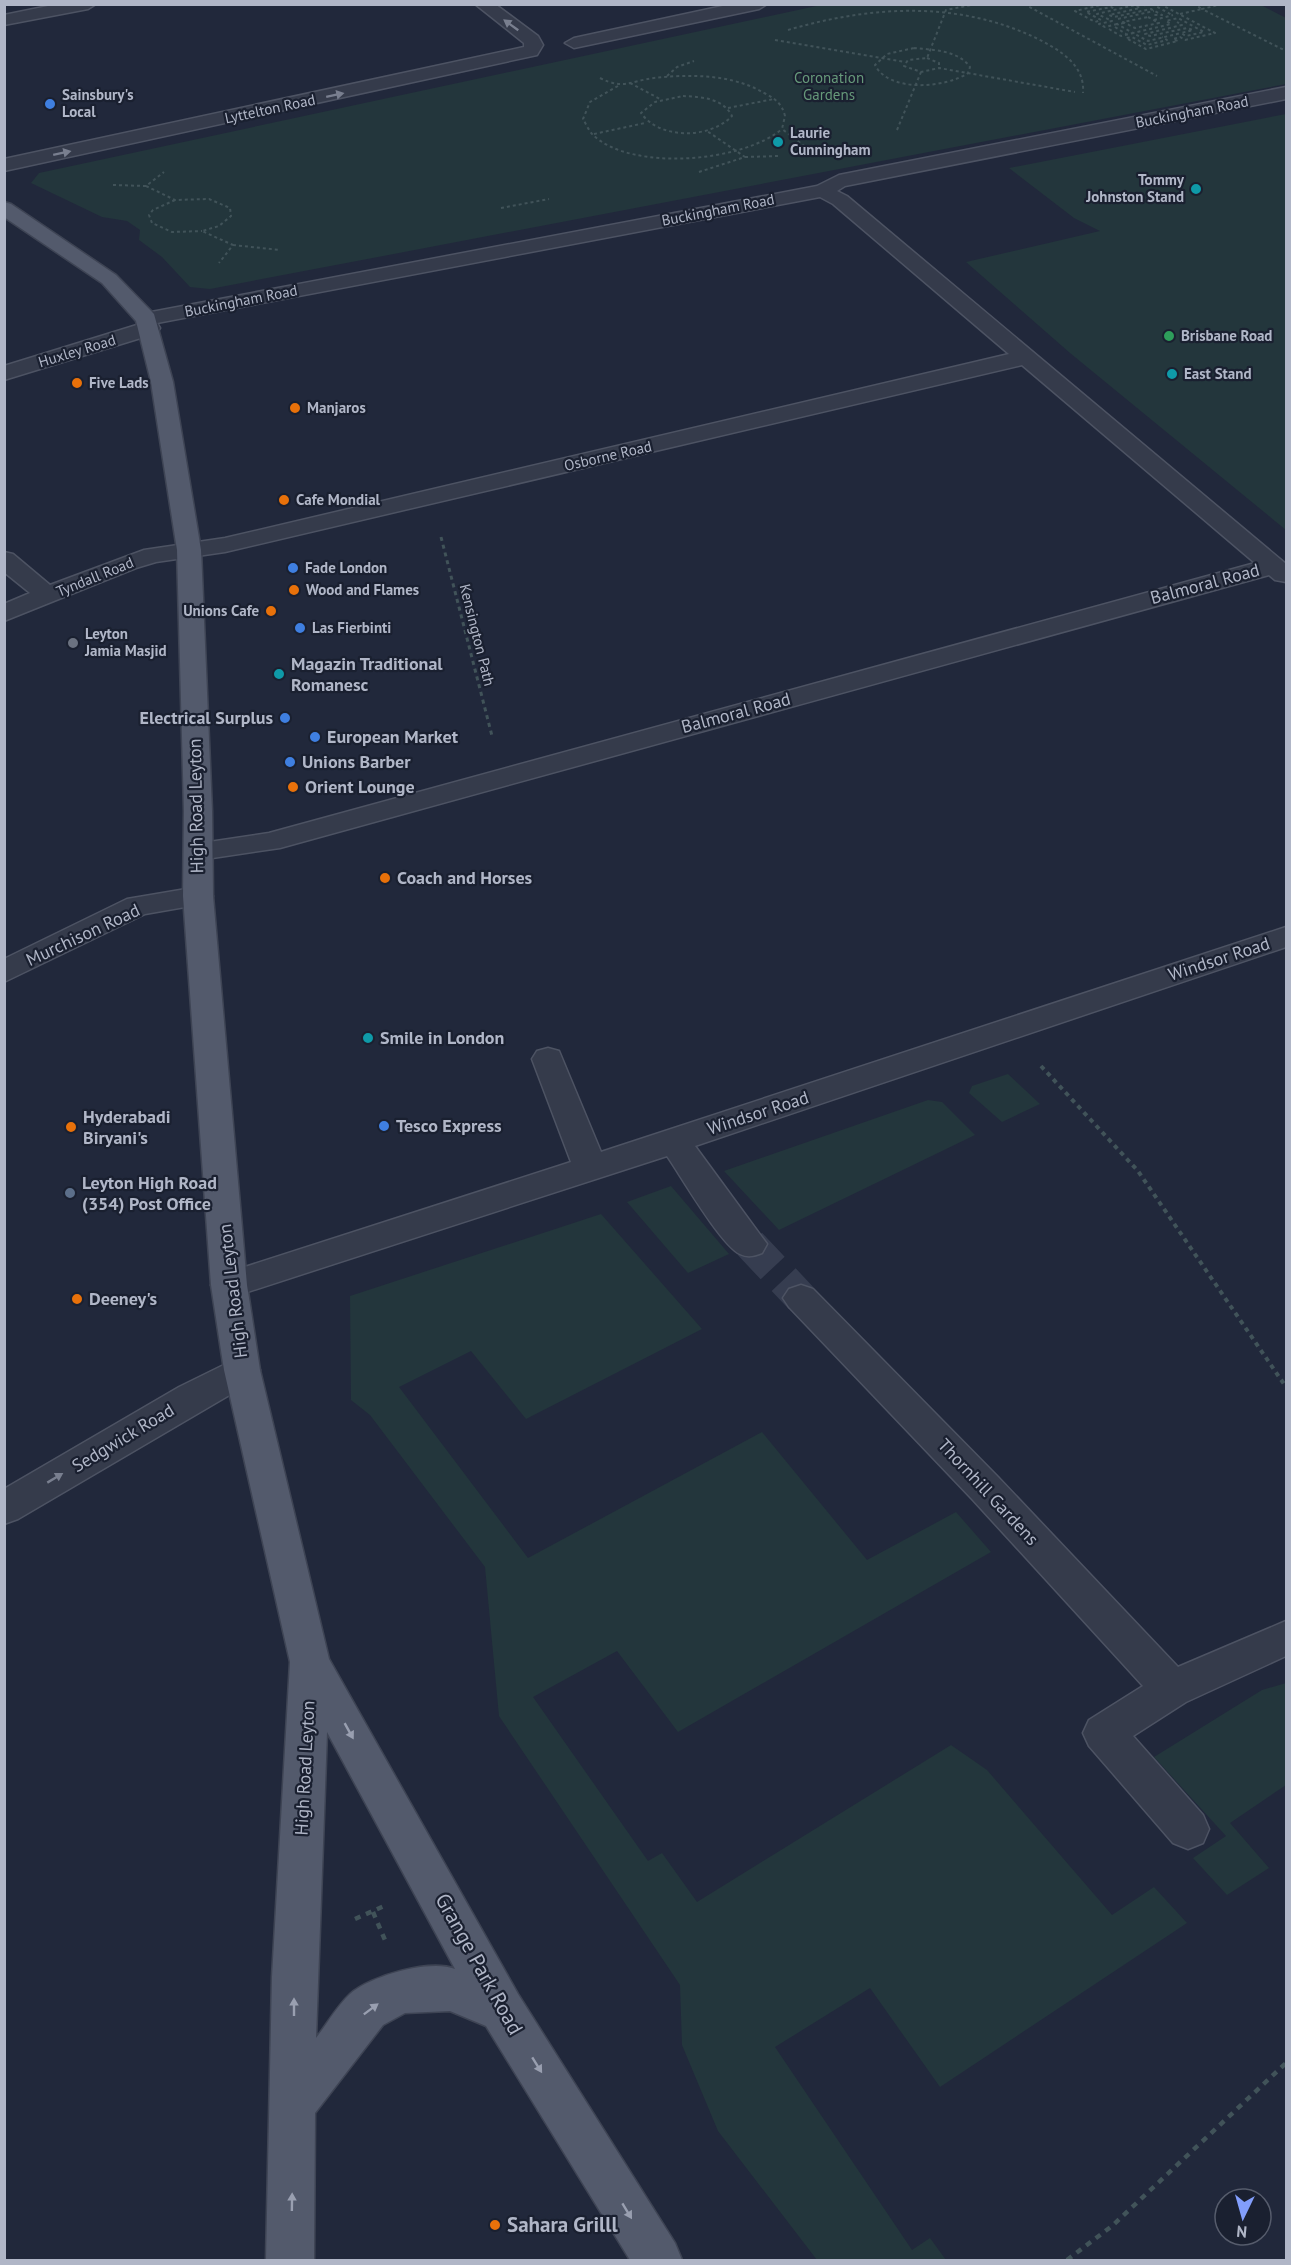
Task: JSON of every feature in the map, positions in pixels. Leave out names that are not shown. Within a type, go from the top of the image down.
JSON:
[{"type":"main road","points":[[4,208],[102,273],[148,324]]},
{"type":"main road","name":"High Road Leyton","points":[[148,324],[162,382],[189,550],[199,851],[198,896],[229,1285],[242,1370],[310,1662],[294,1977],[290,2260]]},
{"type":"main road","name":"Grange Park Road","points":[[310,1662],[502,2010],[658,2260]]},
{"type":"main road","points":[[294,2103],[368,2009],[401,1991],[451,1989],[502,2010]]},
{"type":"street","points":[[4,20],[88,4]]},
{"type":"street","name":"Lyttelton Road","points":[[4,165],[524,53],[533,48],[532,40],[483,4]]},
{"type":"street","points":[[574,43],[759,4]]},
{"type":"street","name":"Buckingham Road","points":[[148,324],[823,191],[839,181],[1287,93]]},
{"type":"street","points":[[823,191],[840,200],[1279,571]]},
{"type":"street","name":"Huxley Road","points":[[4,373],[148,324]]},
{"type":"street","name":"Osborne Road","points":[[189,550],[225,545],[431,498],[1026,357]]},
{"type":"street","name":"Tyndall Road","points":[[4,613],[127,563],[189,550]]},
{"type":"street","points":[[4,559],[48,596]]},
{"type":"street","name":"Balmoral Road","points":[[199,851],[270,842],[1279,571]]},
{"type":"street","name":"Murchison Road","points":[[4,972],[138,906],[198,896]]},
{"type":"street","name":"Windsor Road","points":[[229,1285],[674,1141],[1287,937]]},
{"type":"street","points":[[548,1059],[590,1168]]},
{"type":"street","points":[[674,1141],[730,1222],[750,1244]]},
{"type":"street","name":"Thornhill Gardens","points":[[801,1298],[985,1488],[1172,1689]]},
{"type":"street","name":"Sedgwick Road","points":[[4,1508],[242,1370]]},
{"type":"street","points":[[1188,1829],[1104,1733],[1172,1689],[1287,1638]]},
{"type":"path","points":[[946,10],[976,4]]},
{"type":"path","points":[[1024,4],[1160,78]]},
{"type":"path","points":[[1105,4],[1075,11],[1095,22],[1101,20],[1086,12],[1111,7],[1116,9]]},
{"type":"path","points":[[1115,4],[1121,4]]},
{"type":"path","points":[[1152,4],[1173,15]]},
{"type":"path","points":[[1160,4],[1215,33],[1185,40],[1180,37],[1173,39],[1178,41],[1146,49],[1126,38],[1132,37],[1147,45],[1167,40],[1161,38]]},
{"type":"path","points":[[1194,4],[1287,51]]},
{"type":"path","points":[[1154,20],[1222,4]]},
{"type":"path","points":[[1124,22],[1135,28],[1159,23],[1148,16],[1124,22],[1116,26],[1105,27],[1099,24],[1112,21],[1097,14],[1135,5],[1140,8],[1109,15],[1114,17],[1151,9],[1162,15],[1154,15]]},
{"type":"path","points":[[786,30],[825,19],[865,12],[909,9],[946,10],[988,18],[1036,37],[1074,62],[1081,74],[1083,93],[939,68],[921,72],[908,69],[905,63]]},
{"type":"path","points":[[927,58],[946,10]]},
{"type":"path","points":[[1118,20],[1155,11]]},
{"type":"path","points":[[1108,29],[1121,36],[1171,24],[1166,21],[1178,18],[1204,32],[1186,36],[1181,33]]},
{"type":"path","points":[[1136,19],[1142,22]]},
{"type":"path","points":[[1116,26],[1148,41],[1193,30],[1187,28],[1150,36],[1145,34],[1182,25],[1177,22]]},
{"type":"path","points":[[1116,26],[1127,34]]},
{"type":"path","points":[[775,40],[905,63],[913,59],[927,58],[939,63],[939,68]]},
{"type":"path","points":[[930,49],[945,51],[966,61],[970,67],[968,73],[954,81],[916,84],[886,77],[878,71],[875,65],[879,58],[899,50],[930,49]]},
{"type":"path","points":[[667,76],[677,67],[703,58]]},
{"type":"path","points":[[894,136],[921,72]]},
{"type":"path","points":[[667,76],[699,76],[732,81],[761,90],[775,99],[786,114],[782,129],[766,142],[739,152],[696,158],[662,157],[620,148],[593,134],[584,124],[585,109],[600,94],[629,82],[667,76]]},
{"type":"path","points":[[600,78],[618,86]]},
{"type":"path","points":[[629,82],[661,100]]},
{"type":"path","points":[[593,134],[646,122],[669,131],[707,131],[728,122],[732,116],[728,108],[714,100],[700,97],[661,100],[646,106],[641,113],[646,122]]},
{"type":"path","points":[[728,108],[775,99]]},
{"type":"path","points":[[782,129],[807,148],[816,147]]},
{"type":"path","points":[[707,131],[739,152]]},
{"type":"path","points":[[146,186],[175,200]]},
{"type":"path","points":[[209,199],[230,208],[231,216],[225,222],[202,231],[172,232],[152,223],[150,215],[153,210],[175,200],[209,199]]},
{"type":"path","points":[[202,231],[233,245],[213,271]]},
{"type":"path","name":"Kensington Path","points":[[431,498],[502,778]]},
{"type":"path","points":[[1008,1030],[1138,1171],[1287,1387]]},
{"type":"path","points":[[346,1923],[393,1901]]},
{"type":"path","points":[[373,1912],[386,1944]]},
{"type":"path","points":[[1067,2260],[1112,2226],[1287,2063]]},
{"type":"green space","name":"Coronation Gardens","points":[[1259,4],[1286,18],[1286,84],[210,289],[190,287],[162,257],[139,240],[140,230],[127,221],[102,217],[31,183],[39,173],[821,5]]},
{"type":"green space","name":"Brisbane Road","points":[[1286,114],[1286,530],[1070,353],[966,262],[1100,231],[1074,218],[1009,168]]},
{"type":"green space","points":[[1008,1074],[1040,1104],[1002,1122],[969,1093],[972,1086]]},
{"type":"green space","points":[[928,1100],[942,1102],[975,1135],[779,1230],[724,1171]]},
{"type":"green space","points":[[671,1186],[729,1254],[688,1273],[627,1202]]},
{"type":"green space","points":[[601,1214],[702,1329],[526,1419],[471,1351],[399,1387],[528,1558],[762,1432],[867,1560],[956,1512],[991,1552],[678,1732],[617,1651],[533,1697],[648,1861],[662,1853],[697,1902],[951,1745],[987,1770],[1112,1915],[1154,1887],[1187,1923],[940,2087],[870,1988],[775,2047],[912,2250],[930,2238],[946,2260],[817,2260],[718,2131],[682,2045],[680,1985],[499,1716],[485,1567],[370,1415],[351,1400],[350,1296]]},
{"type":"green space","points":[[1286,1683],[1286,1785],[1230,1823],[1269,1868],[1227,1895],[1193,1858],[1226,1836],[1154,1757],[1262,1690]]},
{"type":"tunnel","points":[[750,1244],[801,1298]]},
{"type":"place","name":"Sainsbury's Local","points":[[50,104]]},
{"type":"place","name":"Laurie Cunningham","points":[[778,142]]},
{"type":"place","name":"Tommy Johnston Stand","points":[[1196,189]]},
{"type":"place","name":"Brisbane Road","points":[[1169,336]]},
{"type":"place","name":"East Stand","points":[[1172,374]]},
{"type":"place","name":"Five Lads","points":[[77,383]]},
{"type":"place","name":"Manjaros","points":[[295,408]]},
{"type":"place","name":"Cafe Mondial","points":[[284,500]]},
{"type":"place","name":"Fade London","points":[[293,568]]},
{"type":"place","name":"Wood and Flames","points":[[294,590]]},
{"type":"place","name":"Unions Cafe","points":[[271,611]]},
{"type":"place","name":"Las Fierbinti","points":[[300,628]]},
{"type":"place","name":"Leyton Jamia Masjid","points":[[73,643]]},
{"type":"place","name":"Magazin Traditional Romanesc","points":[[279,674]]},
{"type":"place","name":"Electrical Surplus","points":[[285,718]]},
{"type":"place","name":"European Market","points":[[315,737]]},
{"type":"place","name":"Unions Barber","points":[[290,762]]},
{"type":"place","name":"Orient Lounge","points":[[293,787]]},
{"type":"place","name":"Coach and Horses","points":[[385,878]]},
{"type":"place","name":"Smile in London","points":[[368,1038]]},
{"type":"place","name":"Tesco Express","points":[[384,1126]]},
{"type":"place","name":"Hyderabadi Biryani's","points":[[71,1127]]},
{"type":"place","name":"Leyton High Road (354) Post Office","points":[[70,1193]]},
{"type":"place","name":"Deeney's","points":[[77,1299]]},
{"type":"place","name":"Sahara Grilll","points":[[495,2225]]}]
